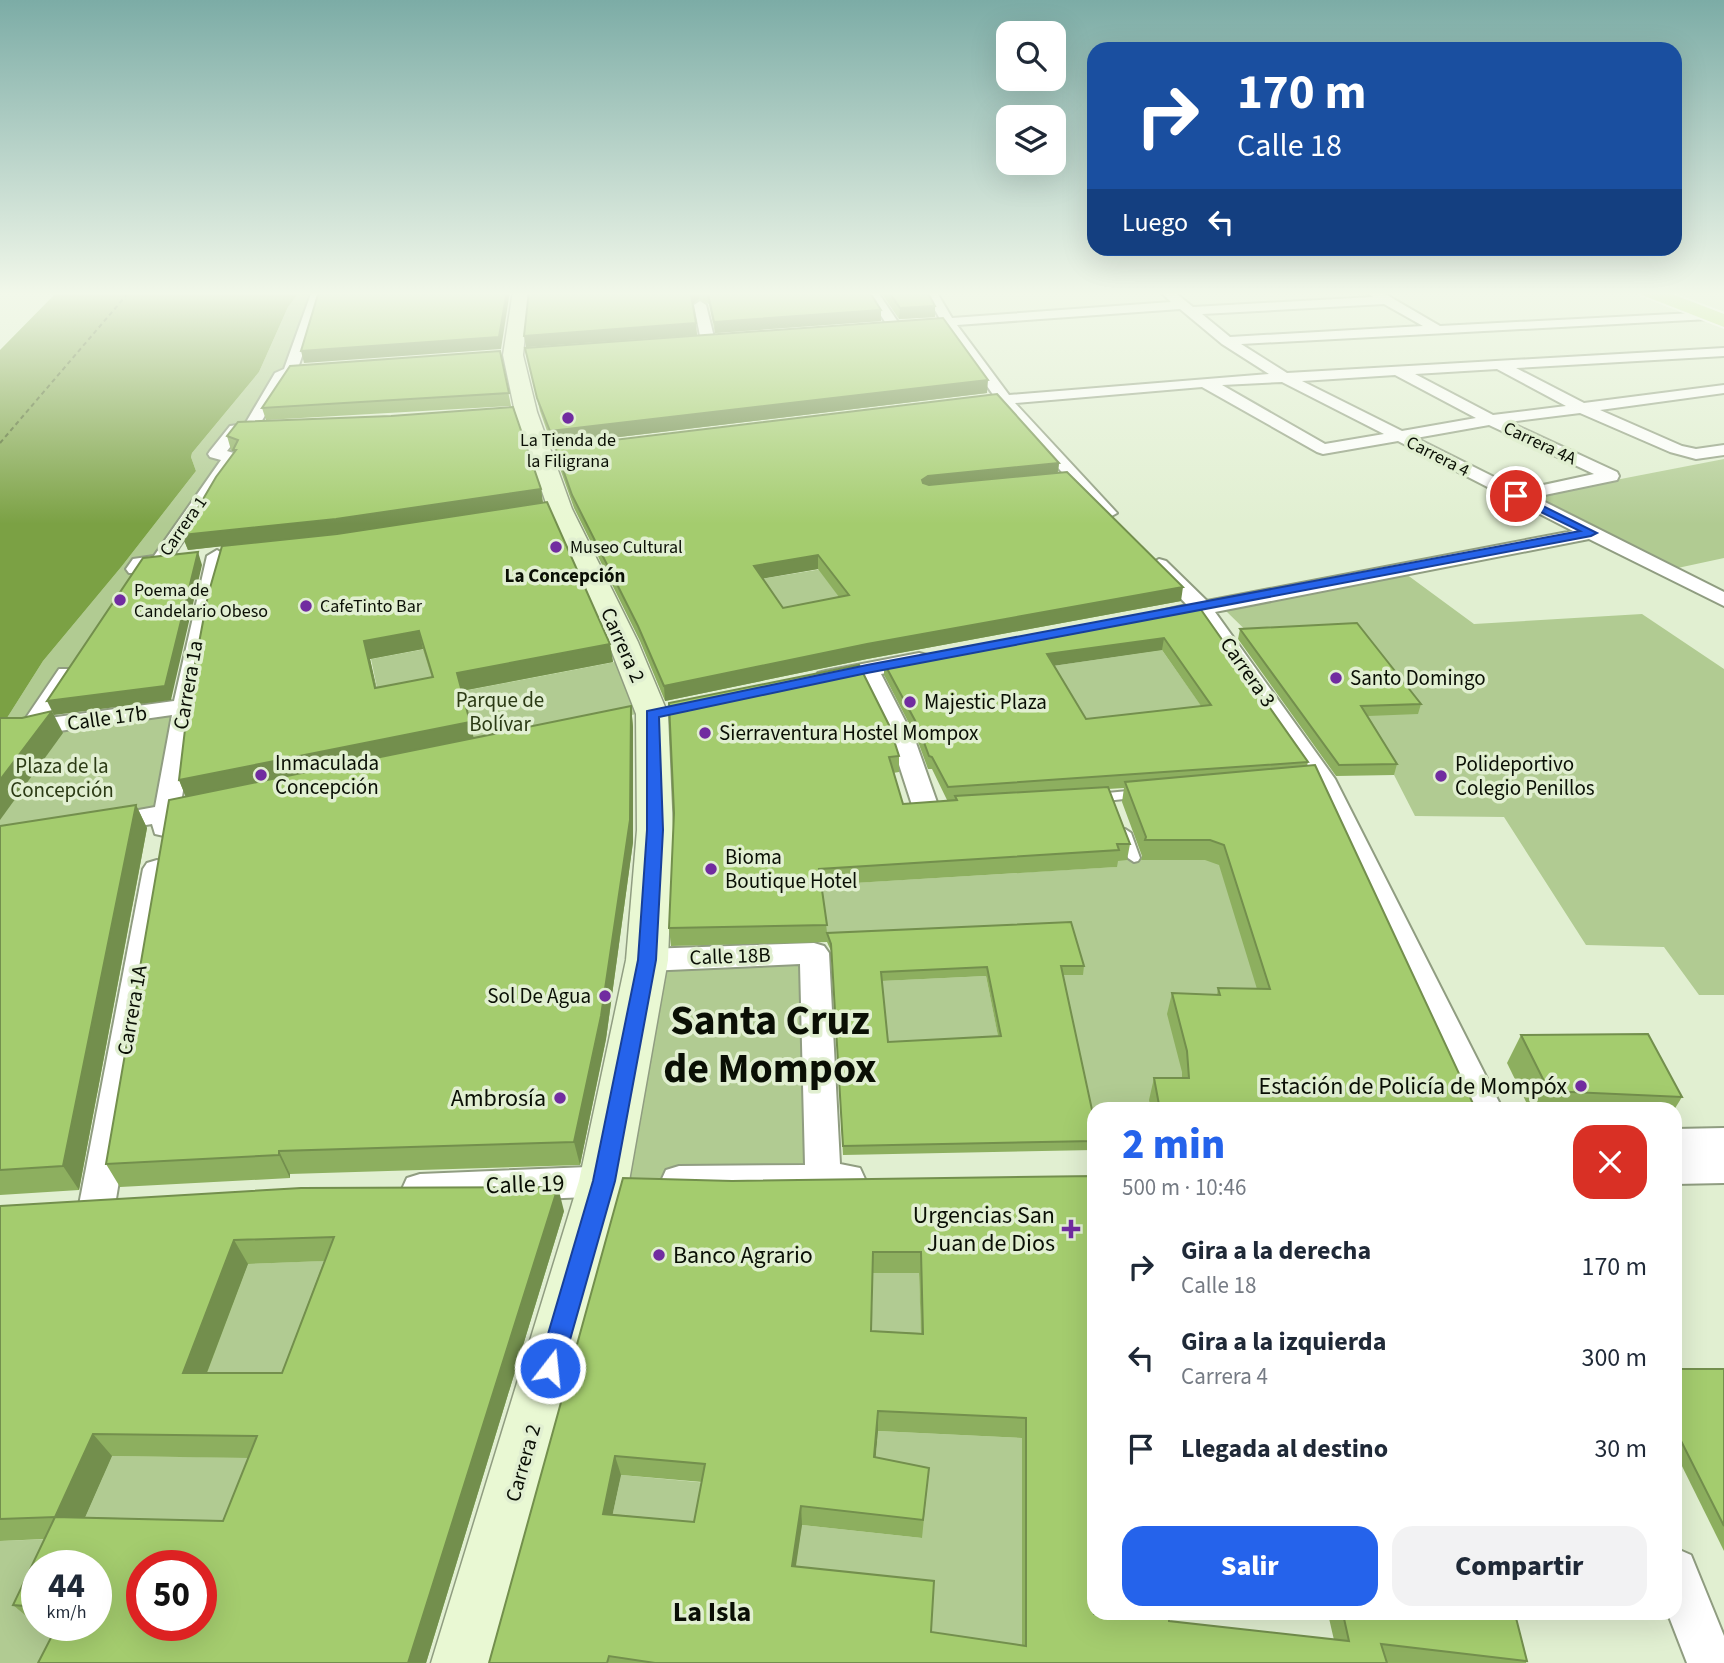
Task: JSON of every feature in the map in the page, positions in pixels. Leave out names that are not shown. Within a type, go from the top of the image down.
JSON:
[{"type":"main road","name":"Carrera 2","points":[[465,1663],[604,1181],[647,960],[655,830],[652,714],[623,642],[553,510],[546,453],[519,412],[514,369]]},
{"type":"street","name":"Carrera 1","points":[[126,585],[140,563],[160,561],[231,457],[216,454],[236,429],[257,428],[280,376],[298,369]]},
{"type":"street","points":[[981,369],[1067,479],[1120,525]]},
{"type":"street","name":"Carrera 4","points":[[1271,369],[1724,600]]},
{"type":"street","points":[[947,405],[1205,382],[1419,369]]},
{"type":"street","points":[[1506,369],[1580,407],[1676,449],[1696,454],[1724,450]]},
{"type":"street","name":"Carrera 4A","points":[[1396,370],[1491,420],[1611,476],[1516,496]]},
{"type":"street","points":[[1205,382],[1323,449],[1491,420],[1724,389]]},
{"type":"street","points":[[1149,618],[1591,533]]},
{"type":"street","name":"Carrera 3","points":[[1147,552],[1202,608],[1317,779],[1482,1102]]},
{"type":"street","name":"Carrera 1a","points":[[160,561],[223,555],[202,612],[183,707],[167,814]]},
{"type":"street","points":[[800,683],[934,657]]},
{"type":"street","name":"Calle 17b","points":[[75,662],[31,728],[183,707]]},
{"type":"street","points":[[867,669],[903,740],[932,807]]},
{"type":"street","points":[[86,827],[220,803]]},
{"type":"street","name":"Carrera 1A","points":[[97,1206],[167,814]]},
{"type":"street","name":"Calle 18B","points":[[647,960],[814,953],[823,1180]]},
{"type":"street","points":[[1682,1143],[1724,1143]]},
{"type":"street","points":[[1682,1169],[1724,1168]]},
{"type":"street","name":"Calle 19","points":[[387,1190],[604,1181],[877,1179]]},
{"type":"street","points":[[1682,1589],[1711,1663]]},
{"type":"lane","points":[[1085,798],[1116,809],[1151,793]]},
{"type":"lane","points":[[1116,809],[1133,858]]},
{"type":"green space","name":"Plaza de la Concepción","points":[[261,369],[291,369],[250,428],[217,454],[231,457],[31,728],[183,707],[167,814],[0,839],[0,729],[43,661],[196,471],[192,453]]},
{"type":"green space","points":[[1724,459],[1724,558],[1673,569],[1533,496]]},
{"type":"green space","points":[[883,559],[839,595],[849,609],[784,622],[754,580]]},
{"type":"green space","points":[[1406,574],[1474,624],[1642,614],[1724,669],[1724,995],[1699,995],[1664,947],[1586,945],[1504,817],[1415,816],[1394,775],[1226,611],[1235,605]]},
{"type":"green space","points":[[452,644],[459,676],[381,707],[371,659]]},
{"type":"green space","points":[[1162,650],[1209,717],[1084,731],[1046,667]]},
{"type":"green space","name":"Parque de Bolívar","points":[[630,659],[651,711],[476,747],[463,691]]},
{"type":"green space","points":[[1114,860],[1218,860],[1265,1010],[1189,1099],[1178,1102],[1087,1102],[1060,975],[827,942],[820,885],[1116,867]]},
{"type":"green space","points":[[814,953],[823,1180],[604,1181],[647,960]]},
{"type":"green space","points":[[986,976],[1000,1045],[888,1051],[881,981]]},
{"type":"green space","points":[[345,1260],[296,1395],[198,1396],[248,1264]]},
{"type":"green space","points":[[873,1273],[919,1273],[922,1354],[871,1352]]},
{"type":"green space","points":[[878,1431],[1022,1438],[1022,1663],[930,1649],[793,1584],[802,1525],[922,1538],[874,1477]]},
{"type":"green space","points":[[112,1456],[272,1458],[239,1542],[172,1550],[126,1550],[126,1555],[112,1557],[112,1550],[21,1550],[21,1641],[80,1641],[70,1663],[0,1663],[0,1541],[76,1538]]},
{"type":"green space","points":[[621,1475],[708,1483],[698,1541],[609,1532]]},
{"type":"shaded area","points":[[0,369],[261,369],[192,453],[196,471],[43,661],[0,729]]},
{"type":"building","points":[[288,369],[504,369],[509,393],[262,408]]},
{"type":"building","points":[[530,369],[980,369],[988,380],[550,431],[537,398]]},
{"type":"building","points":[[997,394],[1059,463],[928,476],[922,480],[923,483],[929,485],[1067,472],[1183,587],[867,644],[664,686],[638,626],[572,495],[555,447]],"holes":[[[818,555],[849,595],[783,608],[754,566]]]},
{"type":"building","points":[[513,407],[541,489],[336,519],[182,535],[216,477],[236,450],[233,450],[238,440],[227,436],[238,422],[391,416]]},
{"type":"building","points":[[547,502],[610,644],[457,673],[470,722],[179,780],[189,696],[208,595],[222,546],[337,534]],"holes":[[[419,631],[433,677],[375,688],[364,641]]]},
{"type":"building","points":[[198,552],[165,686],[47,701],[143,558]]},
{"type":"building","points":[[1197,604],[1308,762],[948,787],[929,756],[918,726],[884,663]],"holes":[[[1164,638],[1211,705],[1086,719],[1047,654]]]},
{"type":"building","name":"Santo Domingo","points":[[1357,623],[1421,704],[1361,706],[1397,764],[1339,765],[1240,629]]},
{"type":"building","points":[[859,665],[889,725],[899,756],[889,757],[903,804],[957,800],[955,796],[1108,787],[1130,844],[1117,844],[1119,850],[819,869],[827,925],[669,928],[674,813],[669,703]]},
{"type":"building","points":[[631,706],[630,820],[601,1016],[574,1142],[279,1151],[279,1155],[106,1164],[169,800]]},
{"type":"building","points":[[52,711],[0,780],[0,718],[22,718]]},
{"type":"building","points":[[1315,765],[1472,1102],[1158,1102],[1154,1078],[1189,1078],[1187,1051],[1172,993],[1220,995],[1218,988],[1270,989],[1224,845],[1210,840],[1145,840],[1125,782]]},
{"type":"building","points":[[136,805],[63,1166],[0,1170],[0,826]]},
{"type":"building","points":[[1071,922],[1084,966],[1061,966],[1090,1102],[1087,1102],[1087,1141],[843,1146],[831,944],[827,933]],"holes":[[[987,967],[1001,1036],[888,1042],[881,972]]]},
{"type":"building","points":[[1648,1034],[1682,1097],[1549,1091],[1521,1035]]},
{"type":"building","points":[[1087,1176],[1087,1620],[1169,1620],[1349,1641],[1344,1620],[1517,1620],[1527,1661],[1381,1644],[1387,1663],[655,1663],[609,1656],[607,1663],[489,1663],[623,1178],[732,1181]],"holes":[[[873,1252],[921,1252],[923,1334],[871,1331]],[[878,1411],[1026,1418],[1026,1646],[931,1632],[934,1581],[792,1566],[801,1506],[923,1520],[929,1468],[874,1457]],[[615,1456],[705,1464],[694,1522],[603,1514]]]},
{"type":"building","points":[[558,1187],[408,1663],[38,1663],[49,1641],[112,1641],[112,1550],[39,1550],[55,1517],[0,1519],[0,1206],[301,1188]],"holes":[[[334,1237],[282,1373],[183,1373],[234,1240]],[[93,1434],[257,1436],[223,1521],[55,1517]]]},
{"type":"building","points":[[1682,1369],[1724,1369],[1724,1526],[1682,1443]]},
{"type":"building","points":[[21,1588],[21,1606],[13,1605]]},
{"type":"ferry route","points":[[0,443],[64,369]]},
{"type":"place","name":"La Tienda de la Filigrana","points":[[568,418]]},
{"type":"place","name":"Museo Cultural","points":[[556,547]]},
{"type":"place","name":"Poema de Candelario Obeso","points":[[120,600]]},
{"type":"place","name":"CafeTinto Bar","points":[[306,606]]},
{"type":"place","name":"Santo Domingo","points":[[1336,678]]},
{"type":"place","name":"Majestic Plaza","points":[[910,702]]},
{"type":"place","name":"Sierraventura Hostel Mompox","points":[[705,733]]},
{"type":"place","name":"Inmaculada Concepción","points":[[261,775]]},
{"type":"place","name":"Polideportivo Colegio Penillos","points":[[1441,776]]},
{"type":"place","name":"Bioma Boutique Hotel","points":[[711,869]]},
{"type":"place","name":"Sol De Agua","points":[[605,996]]},
{"type":"place","name":"Estación de Policía de Mompóx","points":[[1581,1086]]},
{"type":"place","name":"Ambrosía","points":[[560,1098]]},
{"type":"place","name":"Urgencias San Juan de Dios","points":[[1071,1229]]},
{"type":"place","name":"Banco Agrario","points":[[659,1255]]},
{"type":"district","name":"La Concepción","points":[[565,575]]},
{"type":"district","name":"Santa Cruz de Mompox","points":[[770,1043]]},
{"type":"district","name":"La Isla","points":[[712,1611]]},
{"type":"route","points":[[550,1368],[604,1181],[647,960],[655,830],[652,714],[867,669],[1591,533],[1516,496]]}]
